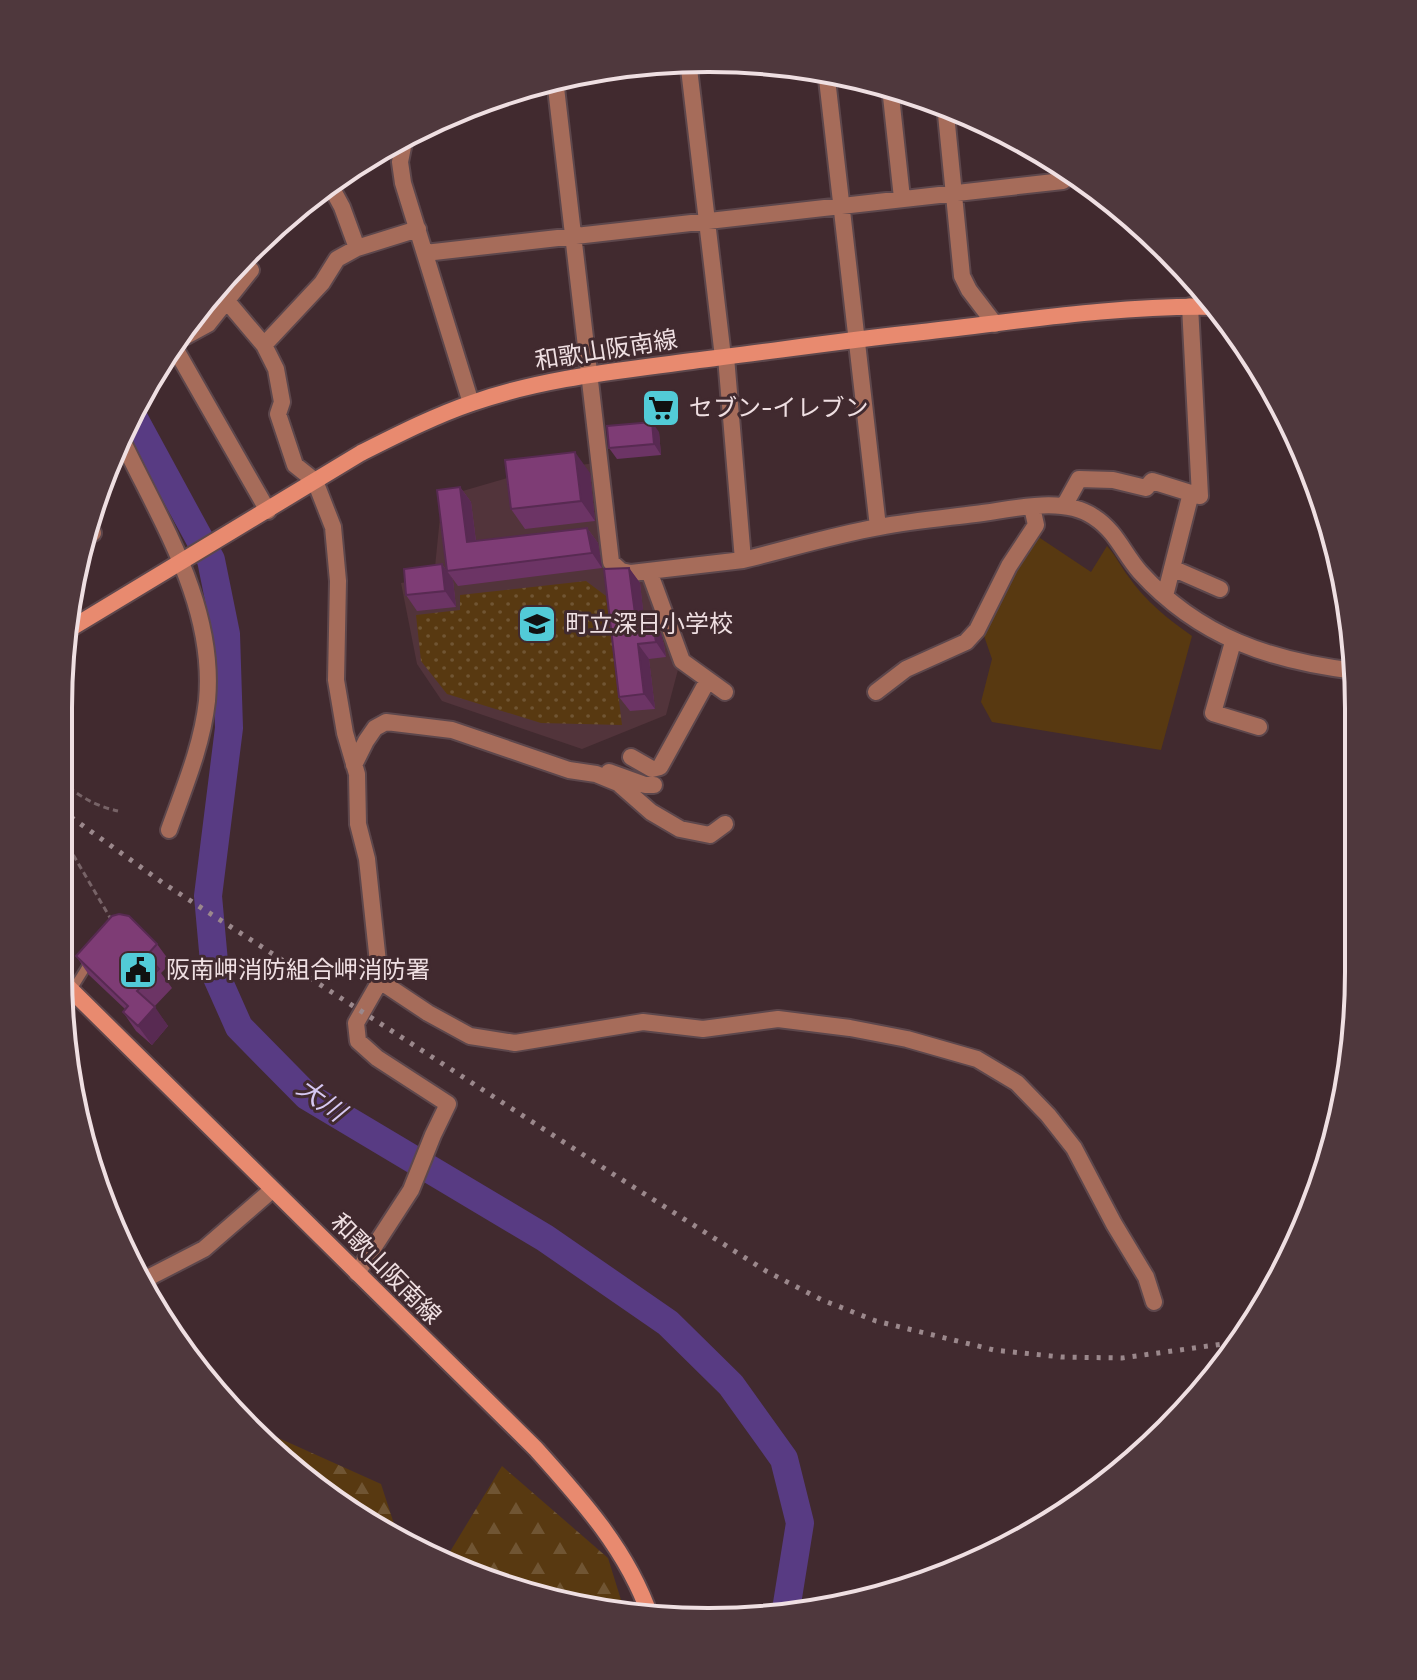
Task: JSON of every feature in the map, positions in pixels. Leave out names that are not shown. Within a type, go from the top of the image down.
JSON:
[{"type":"main road","name":"和歌山阪南線","points":[[77,625],[374,447],[471,403],[531,386],[590,374],[856,340],[1111,311],[1201,306]]},
{"type":"main road","name":"和歌山阪南線","points":[[72,992],[536,1449],[589,1508],[620,1555],[645,1605]]},
{"type":"street","points":[[689,72],[724,357],[743,560]]},
{"type":"street","points":[[827,83],[878,527]]},
{"type":"street","points":[[556,91],[611,562],[621,571],[649,571],[743,560],[878,527],[1032,507],[1064,506],[1093,515],[1118,537],[1138,570],[1165,596],[1233,642],[1309,666],[1344,670]]},
{"type":"street","points":[[891,100],[902,198]]},
{"type":"street","points":[[946,118],[962,276],[995,324]]},
{"type":"street","points":[[402,151],[400,162],[403,183],[471,403]]},
{"type":"street","points":[[425,253],[1063,180]]},
{"type":"street","points":[[335,194],[357,248]]},
{"type":"street","points":[[264,345],[322,283],[337,259],[357,248],[418,229]]},
{"type":"street","points":[[210,314],[251,270]]},
{"type":"street","points":[[226,300],[264,345],[276,369],[282,402],[278,414],[295,465],[315,481],[333,527],[338,581],[336,680],[345,733],[357,774],[358,824],[367,859],[380,981],[356,1023],[358,1041],[377,1058],[448,1104],[411,1190],[357,1273]]},
{"type":"street","points":[[1064,506],[1079,479],[1113,480],[1146,488],[1152,481],[1200,496],[1190,306]]},
{"type":"street","points":[[179,355],[268,511]]},
{"type":"street","points":[[127,450],[185,561],[206,652],[207,699],[199,747],[169,830]]},
{"type":"street","points":[[1165,596],[1191,493]]},
{"type":"street","points":[[876,692],[906,669],[966,642],[977,630],[1009,566],[1036,525],[1032,507]]},
{"type":"street","points":[[1172,568],[1220,589]]},
{"type":"street","points":[[649,571],[682,661],[725,692]]},
{"type":"street","points":[[1233,642],[1213,713],[1259,727]]},
{"type":"street","points":[[631,757],[652,769],[660,767],[708,680]]},
{"type":"street","points":[[354,765],[375,728],[386,722],[452,730],[618,783],[651,812],[680,829],[710,835],[725,824]]},
{"type":"street","points":[[576,771],[604,771],[645,785],[654,785]]},
{"type":"street","points":[[380,981],[470,1036],[515,1043],[643,1022],[703,1029],[778,1019],[864,1030],[977,1059],[1017,1083],[1074,1148],[1146,1277],[1154,1302]]},
{"type":"street","points":[[150,1277],[204,1249],[272,1190]]},
{"type":"lane","points":[[72,989],[99,949]]},
{"type":"path","points":[[72,790],[103,808],[118,811]]},
{"type":"path","points":[[72,853],[116,927]]},
{"type":"shaded area","name":"町立深日小学校","points":[[595,463],[606,567],[648,577],[679,666],[666,715],[582,749],[442,701],[417,664],[401,583],[434,577],[442,497],[528,472]]},
{"type":"green space","points":[[1037,536],[1091,572],[1107,546],[1142,594],[1192,636],[1161,750],[992,722],[981,702],[992,659],[983,633],[1008,580]]},
{"type":"green space","points":[[586,581],[606,596],[622,725],[541,723],[447,694],[421,661],[416,615],[460,610],[460,595]]},
{"type":"green space","points":[[273,1436],[381,1484],[394,1525],[321,1476]]},
{"type":"green space","points":[[502,1466],[608,1558],[622,1602],[544,1586],[449,1553]]},
{"type":"building","points":[[652,422],[654,444],[609,448],[607,426]]},
{"type":"building","points":[[575,452],[581,501],[511,509],[505,460]]},
{"type":"building","points":[[460,487],[467,542],[587,528],[592,553],[447,571],[437,490]]},
{"type":"building","points":[[442,564],[445,591],[406,595],[404,569]]},
{"type":"building","points":[[629,568],[636,621],[650,620],[656,642],[638,644],[644,694],[619,697],[604,569]]},
{"type":"building","points":[[112,916],[129,916],[157,944],[147,955],[159,969],[137,991],[155,1007],[138,1026],[123,1012],[128,1006],[76,956]]},
{"type":"waterway","name":"大川","points":[[138,426],[211,560],[226,634],[229,728],[208,896],[215,973],[239,1027],[307,1096],[545,1238],[668,1323],[731,1385],[784,1459],[800,1523],[787,1603]]},
{"type":"railway","points":[[72,818],[163,883],[613,1174],[766,1271],[822,1300],[876,1321],[994,1350],[1061,1357],[1122,1358],[1224,1344]]},
{"type":"place","name":"セブン-イレブン","points":[[661,408]]},
{"type":"place","name":"町立深日小学校","points":[[537,624]]},
{"type":"place","name":"阪南岬消防組合岬消防署","points":[[138,970]]}]
